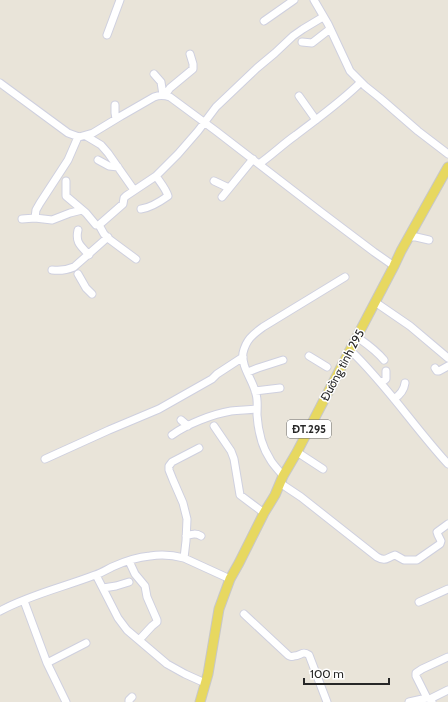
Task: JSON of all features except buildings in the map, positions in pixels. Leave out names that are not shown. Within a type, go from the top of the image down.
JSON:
[{"type":"main road","name":"Đường tỉnh 295","points":[[200,702],[208,674],[219,609],[230,579],[282,479],[298,452],[332,370],[350,350],[409,237],[446,173]]},
{"type":"street","points":[[107,35],[120,0]]},
{"type":"street","points":[[264,21],[294,0]]},
{"type":"street","points":[[314,0],[350,71],[418,131],[448,154]]},
{"type":"street","points":[[99,225],[123,204],[126,196],[156,176],[198,131],[216,107],[257,68],[293,36],[323,17]]},
{"type":"street","points":[[302,42],[312,43],[330,29]]},
{"type":"street","points":[[164,95],[193,68],[190,54]]},
{"type":"street","points":[[154,74],[162,82],[164,95]]},
{"type":"street","points":[[222,197],[229,188],[256,162],[316,120],[348,95],[361,82]]},
{"type":"street","points":[[0,83],[62,130],[78,137],[93,133],[158,95],[170,97],[394,266]]},
{"type":"street","points":[[299,96],[316,120]]},
{"type":"street","points":[[115,105],[116,119]]},
{"type":"street","points":[[86,136],[101,146],[134,190]]},
{"type":"street","points":[[35,218],[36,210],[68,160],[78,137]]},
{"type":"street","points":[[98,160],[109,166],[118,167]]},
{"type":"street","points":[[141,209],[144,209],[168,196],[156,176]]},
{"type":"street","points":[[66,181],[66,196],[86,213],[96,225],[99,225],[108,238],[136,259]]},
{"type":"street","points":[[214,181],[229,188]]},
{"type":"street","points":[[22,219],[35,218],[52,220],[82,210]]},
{"type":"street","points":[[78,230],[78,242],[89,255]]},
{"type":"street","points":[[409,237],[429,240]]},
{"type":"street","points":[[76,271],[89,255],[108,238]]},
{"type":"street","points":[[52,270],[70,269],[76,271],[86,288],[92,294]]},
{"type":"street","points":[[345,277],[263,327],[247,341],[243,361],[256,394],[259,431],[263,444],[269,458],[282,479],[302,497],[383,560],[395,555],[404,560],[416,560],[440,544],[441,541],[437,532],[448,524]]},
{"type":"street","points":[[375,302],[410,326],[448,358]]},
{"type":"street","points":[[357,337],[371,346],[384,360]]},
{"type":"street","points":[[350,350],[364,363],[448,464]]},
{"type":"street","points":[[309,356],[332,370]]},
{"type":"street","points":[[45,459],[159,408],[212,378],[243,358]]},
{"type":"street","points":[[248,372],[283,360]]},
{"type":"street","points":[[435,368],[439,371],[448,366]]},
{"type":"street","points":[[381,383],[386,380],[386,371]]},
{"type":"street","points":[[394,399],[401,394],[405,383]]},
{"type":"street","points":[[255,391],[280,388]]},
{"type":"street","points":[[172,435],[188,426],[220,414],[231,411],[257,409]]},
{"type":"street","points":[[182,420],[188,426]]},
{"type":"street","points":[[214,426],[234,458],[240,495],[264,513]]},
{"type":"street","points":[[184,558],[187,519],[183,503],[168,470],[172,462],[200,448]]},
{"type":"street","points":[[298,452],[322,469]]},
{"type":"street","points":[[186,536],[194,534],[201,536]]},
{"type":"street","points":[[0,611],[96,575],[113,567],[150,556],[178,556],[230,579]]},
{"type":"street","points":[[130,561],[135,574],[145,586],[147,597],[157,620],[157,622],[139,640]]},
{"type":"street","points":[[96,575],[118,618],[127,630],[167,664],[185,674],[205,682]]},
{"type":"street","points":[[103,588],[130,582]]},
{"type":"street","points":[[419,602],[448,589]]},
{"type":"street","points":[[24,601],[47,663],[66,702]]},
{"type":"street","points":[[244,614],[288,655],[294,656],[307,653],[309,655],[326,702]]},
{"type":"street","points":[[47,663],[86,643]]},
{"type":"street","points":[[430,700],[416,676],[416,673],[448,657]]},
{"type":"street","points":[[408,702],[430,700],[448,690]]}]
